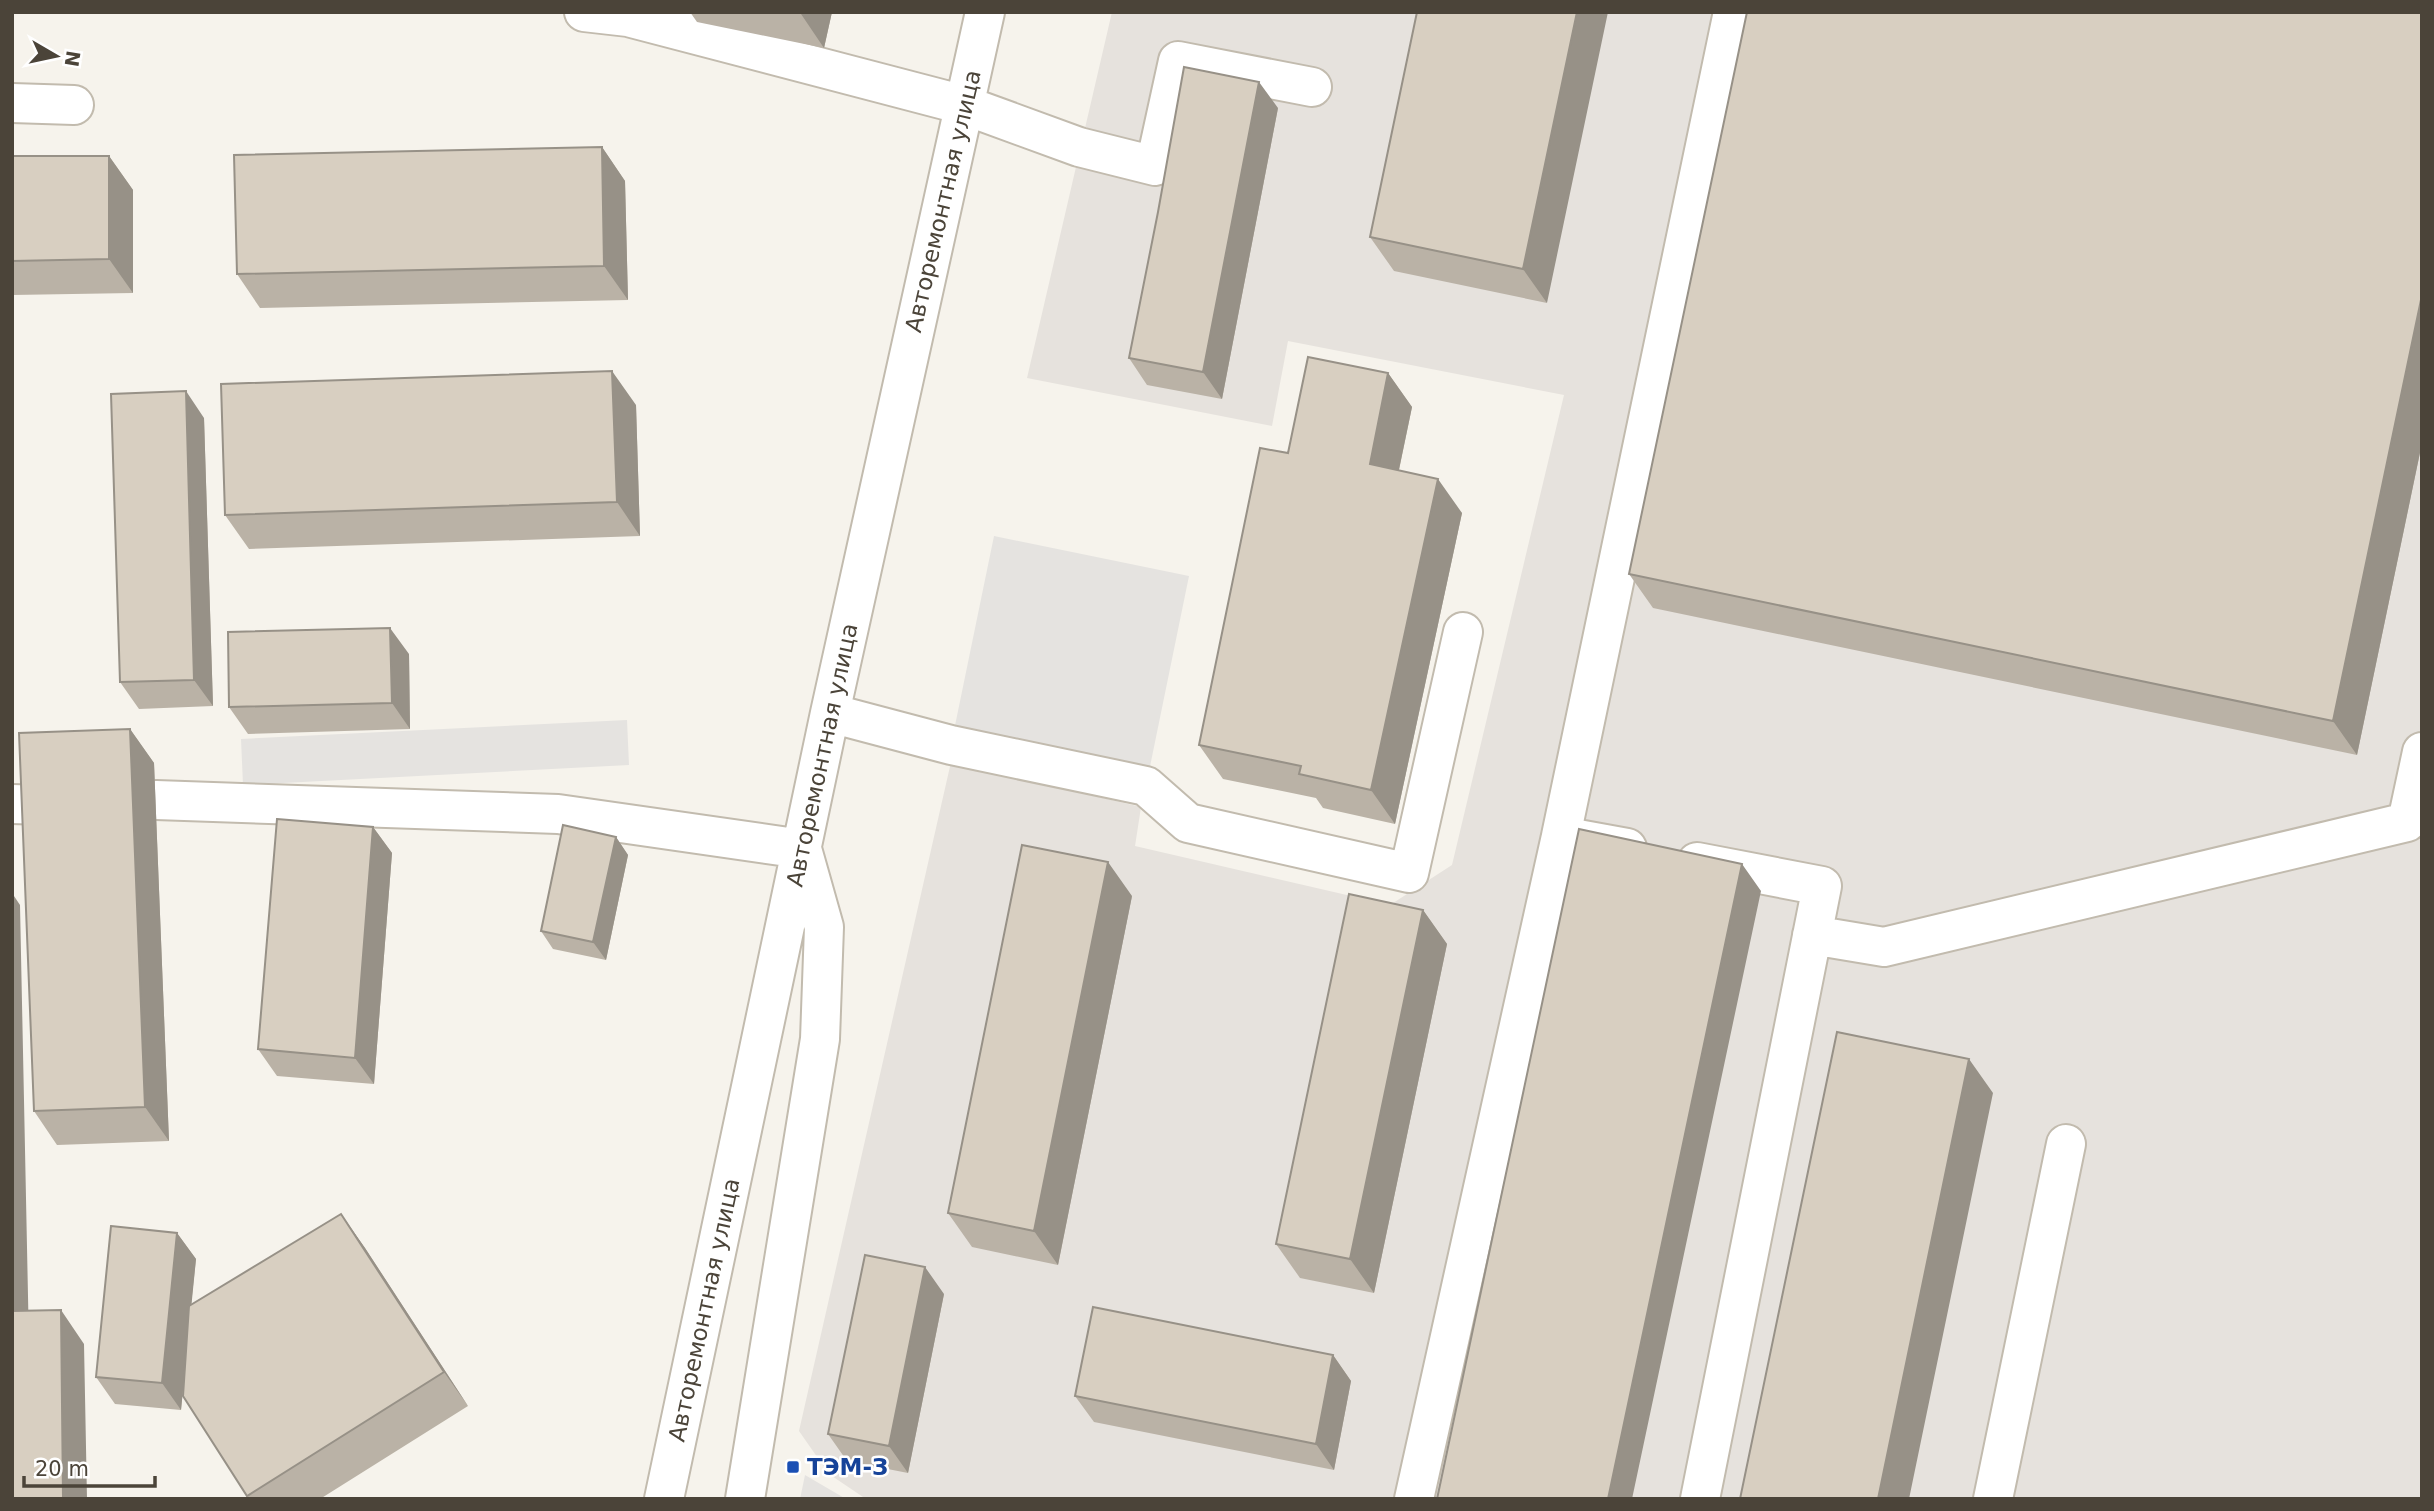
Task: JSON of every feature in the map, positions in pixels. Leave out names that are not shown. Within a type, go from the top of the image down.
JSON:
[{"type":"street","points":[[584,12],[628,17],[964,106],[1079,148],[1155,166],[1178,61],[1312,87]]},
{"type":"street","name":"Авторемонтная улица","points":[[664,1499],[830,713],[985,12]]},
{"type":"street","points":[[1414,1499],[1561,836],[1733,12]]},
{"type":"street","points":[[12,103],[74,105]]},
{"type":"street","points":[[830,713],[951,745],[1146,786],[1188,823],[1409,873],[1463,632]]},
{"type":"street","points":[[1812,935],[1884,947],[2407,822],[2422,752]]},
{"type":"street","points":[[156,800],[558,814],[802,849],[824,927],[820,1039],[745,1499]]},
{"type":"street","points":[[1561,836],[1822,886],[1700,1499]]},
{"type":"street","points":[[1993,1499],[2066,1144]]},
{"type":"shaded area","points":[[1112,12],[2422,12],[2422,1499],[866,1499],[829,1474],[799,1431],[951,762],[1141,807],[1135,846],[1390,905],[1452,865],[1564,395],[1288,341],[1272,426],[1027,378]]},
{"type":"shaded area","points":[[994,536],[1189,576],[1146,786],[951,745]]},
{"type":"shaded area","points":[[627,720],[629,765],[243,785],[241,739]]},
{"type":"shaded area","points":[[805,1475],[846,1499],[800,1499]]},
{"type":"building","points":[[1417,12],[1577,12],[1523,269],[1370,237]]},
{"type":"building","points":[[1747,12],[2422,12],[2422,295],[2333,721],[1629,574]]},
{"type":"building","points":[[1184,67],[1259,82],[1203,372],[1129,358]]},
{"type":"building","points":[[602,147],[604,266],[237,274],[234,155]]},
{"type":"building","points":[[12,156],[109,156],[109,259],[12,261]]},
{"type":"building","points":[[1308,357],[1388,373],[1370,464],[1438,479],[1371,790],[1299,774],[1301,766],[1199,745],[1260,448],[1288,453]]},
{"type":"building","points":[[612,371],[617,502],[225,515],[221,384]]},
{"type":"building","points":[[186,391],[194,680],[120,682],[111,394]]},
{"type":"building","points":[[390,628],[392,703],[229,707],[228,632]]},
{"type":"building","points":[[130,729],[145,1107],[34,1111],[19,733]]},
{"type":"building","points":[[277,819],[373,827],[355,1058],[258,1049]]},
{"type":"building","points":[[563,825],[616,837],[593,942],[541,931]]},
{"type":"building","points":[[1579,829],[1742,864],[1608,1499],[1437,1499]]},
{"type":"building","points":[[1022,845],[1108,862],[1034,1231],[948,1213]]},
{"type":"building","points":[[1349,894],[1423,910],[1350,1259],[1276,1244]]},
{"type":"building","points":[[1837,1032],[1969,1059],[1878,1499],[1740,1499]]},
{"type":"building","points":[[341,1214],[444,1372],[247,1496],[183,1396],[189,1306]]},
{"type":"building","points":[[111,1226],[177,1233],[162,1383],[96,1377]]},
{"type":"building","points":[[865,1255],[925,1267],[889,1446],[828,1434]]},
{"type":"building","points":[[1093,1307],[1333,1355],[1316,1444],[1075,1396]]},
{"type":"building","points":[[61,1310],[63,1498],[12,1499],[12,1311]]},
{"type":"place","name":"ТЭМ-З","points":[[793,1467]]}]
